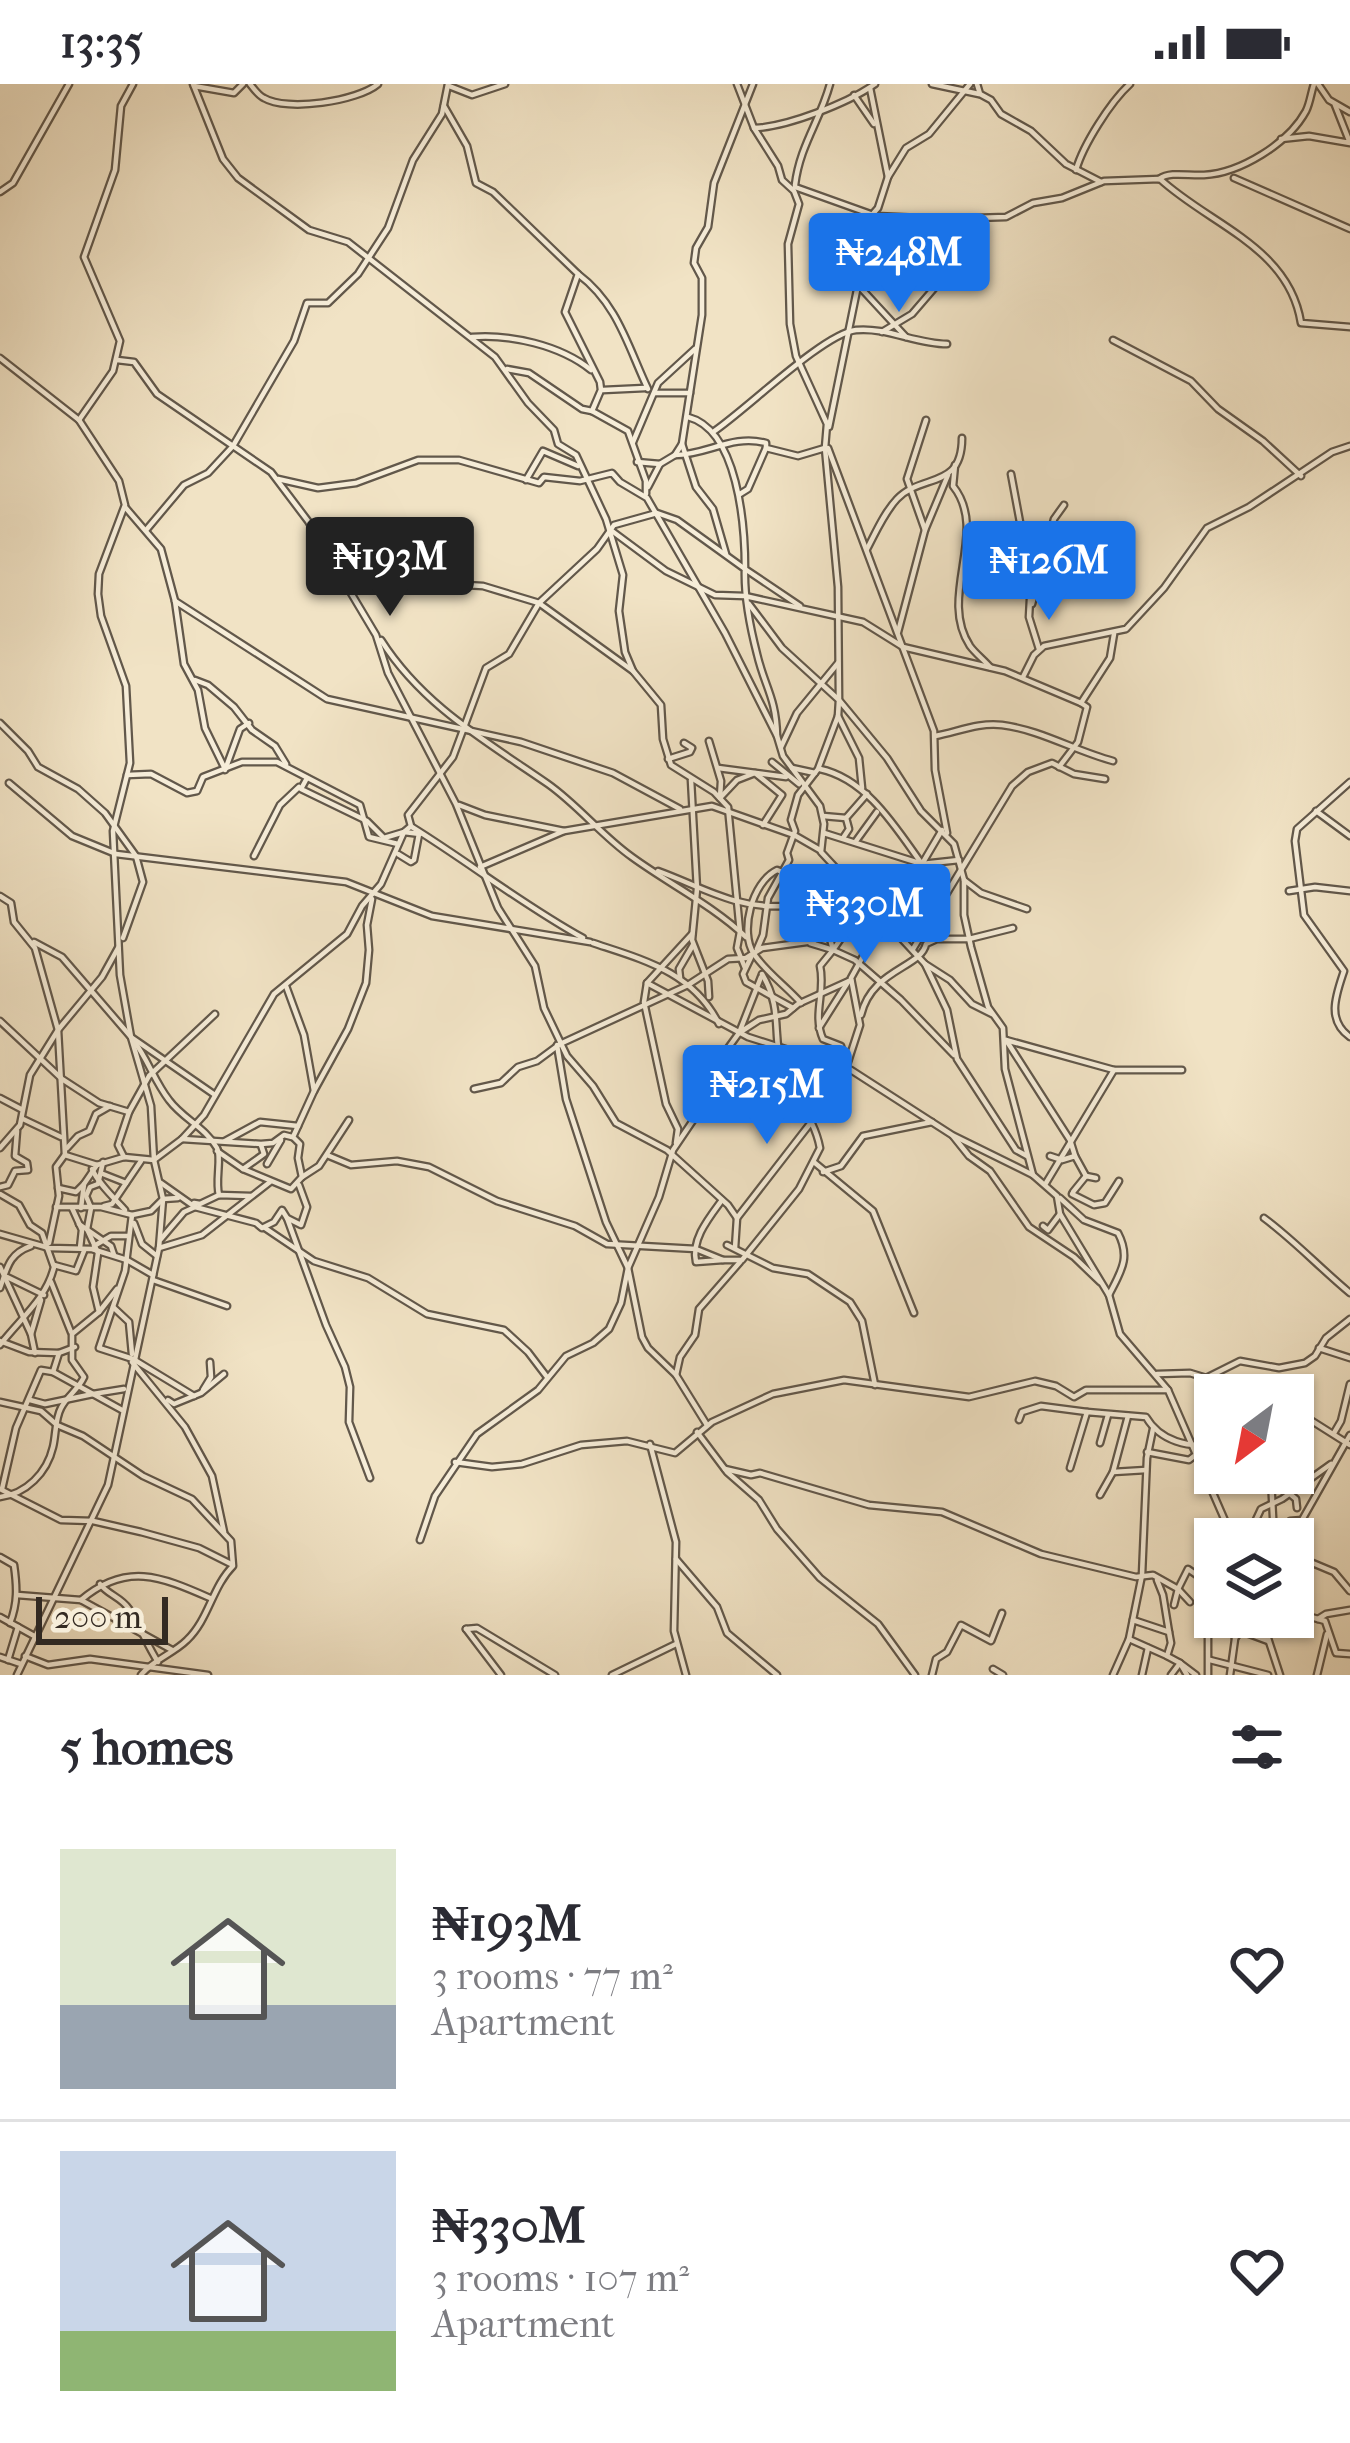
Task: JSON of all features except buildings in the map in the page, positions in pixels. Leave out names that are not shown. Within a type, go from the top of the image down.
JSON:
[{"type":"street","points":[[0,192],[14,183],[70,84]]},
{"type":"street","points":[[79,420],[117,360],[120,341],[84,256],[115,170],[121,106],[133,84]]},
{"type":"street","points":[[194,85],[234,93],[246,84],[266,100],[292,103],[356,99],[378,84]]},
{"type":"street","points":[[147,529],[184,485],[208,473],[233,446],[294,341],[307,303],[328,303],[369,258],[392,219],[413,160],[445,106],[448,85],[472,95],[506,84]]},
{"type":"street","points":[[736,84],[782,180],[795,189],[895,219],[1006,217],[1101,182],[1212,174],[1240,167],[1281,139],[1305,114],[1316,84],[1335,105],[1350,143],[1309,136],[1281,139]]},
{"type":"street","points":[[646,495],[660,464],[682,444],[702,315],[696,248],[708,227],[714,184],[753,84]]},
{"type":"street","points":[[827,432],[799,362],[790,324],[788,244],[800,204],[795,189],[799,158],[830,84]]},
{"type":"street","points":[[932,84],[980,94]]},
{"type":"street","points":[[907,337],[858,285],[848,250],[850,240],[878,208],[905,148],[929,134],[973,84],[1076,170],[1101,182]]},
{"type":"street","points":[[1076,170],[1109,105],[1130,84]]},
{"type":"street","points":[[194,85],[223,160],[238,178],[294,222],[348,242],[469,337],[504,368],[554,430],[558,444],[570,449],[589,480],[623,575],[619,621],[633,671]]},
{"type":"street","points":[[754,128],[769,128],[873,86],[888,178]]},
{"type":"street","points":[[854,95],[878,128]]},
{"type":"street","points":[[1335,105],[1350,112]]},
{"type":"street","points":[[445,106],[467,146],[476,183],[493,192],[594,286],[613,310],[648,389]]},
{"type":"street","points":[[1159,178],[1269,260],[1289,284],[1301,323],[1350,327]]},
{"type":"street","points":[[1234,178],[1350,229]]},
{"type":"street","points":[[881,332],[912,314],[956,264]]},
{"type":"street","points":[[578,274],[565,312],[601,390],[592,411]]},
{"type":"street","points":[[745,968],[762,940],[766,907],[785,872],[794,836],[791,820],[838,716],[833,504],[825,445],[858,285]]},
{"type":"street","points":[[713,432],[799,362],[848,332],[881,332],[947,344]]},
{"type":"street","points":[[469,337],[512,336],[580,361],[595,374]]},
{"type":"street","points":[[1113,340],[1190,381],[1301,476]]},
{"type":"street","points":[[633,442],[658,383],[695,348]]},
{"type":"street","points":[[0,358],[79,420],[118,481],[125,507],[161,549],[175,601],[180,652],[198,690],[205,728],[225,770]]},
{"type":"street","points":[[117,360],[134,362],[157,394],[278,479],[396,665],[465,729],[552,787],[650,869],[743,934]]},
{"type":"street","points":[[504,368],[529,373],[582,409],[624,427],[633,442],[646,495],[792,768],[816,800],[823,816],[820,850]]},
{"type":"street","points":[[601,390],[635,386],[656,394],[690,392]]},
{"type":"street","points":[[687,417],[704,421],[720,442],[740,494],[746,598],[757,654],[776,701],[777,736]]},
{"type":"street","points":[[925,530],[908,479],[926,420]]},
{"type":"street","points":[[898,632],[925,530],[962,452],[962,438]]},
{"type":"street","points":[[675,455],[720,442],[766,443],[748,489],[740,494]]},
{"type":"street","points":[[682,444],[696,487],[713,509],[727,557]]},
{"type":"street","points":[[766,448],[798,457],[825,445]]},
{"type":"street","points":[[825,445],[935,736],[945,832],[962,868],[969,939],[992,1014],[1003,1028],[1005,1069],[1033,1175]]},
{"type":"street","points":[[1022,678],[1039,649],[1126,629],[1164,588],[1207,528],[1301,476],[1332,452],[1350,446]]},
{"type":"street","points":[[526,479],[543,451],[583,468]]},
{"type":"street","points":[[278,479],[318,488],[356,483],[418,460],[459,460],[526,479],[589,480],[612,473],[646,495]]},
{"type":"street","points":[[637,462],[660,464]]},
{"type":"street","points":[[955,465],[953,486],[967,512],[968,534],[957,587],[963,624],[968,643],[990,667]]},
{"type":"street","points":[[1011,474],[1031,580],[1029,615],[1039,649]]},
{"type":"street","points":[[866,551],[898,497],[948,475]]},
{"type":"street","points":[[1029,615],[1054,519],[1064,505]]},
{"type":"street","points":[[17,1675],[93,1521],[115,1457],[160,1244],[161,1183],[145,1081],[120,975],[113,826],[128,775],[124,675],[101,616],[98,593],[99,574],[125,507]]},
{"type":"street","points":[[590,942],[535,911],[481,869],[411,826],[408,815],[453,757],[482,675],[490,663],[509,654],[539,603],[578,568],[614,525],[657,513],[684,522],[800,606]]},
{"type":"street","points":[[609,532],[619,532],[665,571],[716,595],[800,606],[874,626],[903,647],[990,667],[1081,703],[1087,707],[1078,742],[1059,767]]},
{"type":"street","points":[[326,549],[371,572],[431,575],[448,584],[483,586],[539,603],[633,671],[661,705],[668,759],[675,770],[703,783],[729,810],[743,934],[753,954],[800,1003]]},
{"type":"street","points":[[746,598],[782,648],[839,700],[887,758],[921,811],[945,832]]},
{"type":"street","points":[[175,601],[327,699],[362,710],[409,715],[581,761],[652,791],[680,809]]},
{"type":"street","points":[[1081,703],[1110,658],[1114,634]]},
{"type":"street","points":[[376,635],[388,673],[456,804],[498,908],[535,966],[539,993],[558,1045],[566,1099],[606,1222],[628,1268],[643,1337],[676,1375],[707,1425]]},
{"type":"street","points":[[782,747],[796,713],[839,662]]},
{"type":"street","points":[[190,677],[208,685],[252,730],[275,746],[288,766],[360,805],[369,837],[385,838],[411,826]]},
{"type":"street","points":[[838,716],[859,758],[864,791],[846,818],[849,829],[843,838]]},
{"type":"street","points":[[0,723],[38,767],[78,789],[113,826],[136,856],[143,882],[120,944],[92,991],[58,1030],[26,1086],[15,1156],[27,1163],[28,1170],[16,1170],[0,1190],[19,1205],[29,1225],[42,1233],[54,1265],[31,1334]]},
{"type":"street","points":[[225,770],[240,729],[249,723]]},
{"type":"street","points":[[935,736],[1004,725],[1051,736],[1113,761]]},
{"type":"street","points":[[710,741],[720,798]]},
{"type":"street","points":[[684,743],[692,748],[686,756]]},
{"type":"street","points":[[668,759],[686,756],[696,746]]},
{"type":"street","points":[[128,775],[151,774],[187,793],[196,790],[203,777],[246,761],[288,766]]},
{"type":"street","points":[[772,762],[804,787]]},
{"type":"street","points":[[913,949],[1012,787],[1028,772],[1052,763],[1074,774],[1105,778]]},
{"type":"street","points":[[718,768],[786,777]]},
{"type":"street","points":[[792,768],[839,773],[864,791],[922,864]]},
{"type":"street","points":[[720,798],[737,780],[755,773]]},
{"type":"street","points":[[755,773],[782,795],[763,825]]},
{"type":"street","points":[[254,856],[280,805],[307,778]]},
{"type":"street","points":[[692,780],[697,890],[692,934],[710,990],[707,1000]]},
{"type":"street","points":[[1350,782],[1297,829],[1294,841],[1304,915],[1344,971],[1334,1004],[1336,1023],[1350,1037]]},
{"type":"street","points":[[9,784],[72,836],[116,854],[346,882],[433,916],[590,942],[639,956],[707,1000],[719,1024]]},
{"type":"street","points":[[299,787],[367,820]]},
{"type":"street","points":[[456,804],[564,832]]},
{"type":"street","points":[[481,869],[564,832],[594,824],[658,818],[680,809],[712,806],[729,810],[820,850],[923,961],[972,1004],[992,1014]]},
{"type":"street","points":[[856,842],[878,810]]},
{"type":"street","points":[[1316,811],[1350,836]]},
{"type":"street","points":[[823,816],[846,818]]},
{"type":"street","points":[[404,832],[421,834]]},
{"type":"street","points":[[293,1137],[346,1034],[366,983],[367,925],[375,894],[404,832]]},
{"type":"street","points":[[846,1068],[841,1046],[823,1039],[819,1028],[820,966],[849,927],[863,898],[877,886],[896,885],[922,864],[945,832]]},
{"type":"street","points":[[824,833],[922,864],[959,860]]},
{"type":"street","points":[[385,838],[403,859],[414,860],[421,834]]},
{"type":"street","points":[[650,869],[736,903],[766,907],[784,907],[800,891],[817,884]]},
{"type":"street","points":[[793,1008],[746,982],[743,958],[736,948],[754,890],[774,870],[833,892]]},
{"type":"street","points":[[833,950],[826,910],[845,877]]},
{"type":"street","points":[[964,880],[981,893],[1027,909]]},
{"type":"street","points":[[1288,891],[1350,891]]},
{"type":"street","points":[[58,1188],[76,1192],[98,1167],[124,1157],[154,1160],[182,1139],[215,1095],[269,1000],[342,940],[375,894]]},
{"type":"street","points":[[0,896],[11,903],[14,922],[32,941],[62,957],[131,1037],[171,1104],[197,1122],[217,1150],[243,1169],[291,1190],[319,1166],[349,1120]]},
{"type":"street","points":[[474,1089],[501,1084],[518,1067],[644,1002],[688,985],[728,959],[820,938],[835,920],[849,927]]},
{"type":"street","points":[[819,1028],[883,920]]},
{"type":"street","points":[[957,1060],[947,1010],[923,961],[926,944],[1013,928]]},
{"type":"street","points":[[420,1540],[431,1505],[477,1434],[530,1397],[566,1356],[610,1329],[678,1129],[666,1104],[644,1002],[647,983],[692,934]]},
{"type":"street","points":[[32,941],[58,1030],[61,1137],[66,1152],[126,1183]]},
{"type":"street","points":[[807,942],[857,962],[879,981],[957,1060],[1016,1150],[1029,1158]]},
{"type":"street","points":[[669,993],[680,981],[679,969],[694,945]]},
{"type":"street","points":[[676,1143],[696,1116],[718,1062],[740,1033],[758,990],[762,948]]},
{"type":"street","points":[[735,1248],[737,1218],[813,1121],[846,1068],[863,1006],[879,981],[923,961]]},
{"type":"street","points":[[676,1375],[680,1357],[695,1335],[699,1309],[774,1225],[820,1148],[813,1121],[789,1084],[778,1015],[762,974]]},
{"type":"street","points":[[740,1033],[759,1020],[850,981]]},
{"type":"street","points":[[850,981],[860,1021]]},
{"type":"street","points":[[647,983],[740,1033],[846,1068],[952,1135],[1033,1175],[1084,1220]]},
{"type":"street","points":[[286,986],[304,1035],[314,1091]]},
{"type":"street","points":[[124,1157],[118,1145],[145,1081],[214,1014]]},
{"type":"street","points":[[0,1021],[62,1079],[99,1103],[129,1112]]},
{"type":"street","points":[[131,1037],[215,1095]]},
{"type":"street","points":[[1006,1040],[1114,1070],[1182,1070]]},
{"type":"street","points":[[1006,1040],[1070,1140],[1086,1177]]},
{"type":"street","points":[[558,1045],[616,1123],[672,1155],[737,1218]]},
{"type":"street","points":[[1045,1184],[1114,1070]]},
{"type":"street","points":[[0,1098],[61,1137]]},
{"type":"street","points":[[49,1248],[58,1188],[56,1167],[78,1136],[86,1134],[96,1114],[110,1106]]},
{"type":"street","points":[[224,1142],[260,1122],[298,1126]]},
{"type":"street","points":[[823,1172],[841,1166],[863,1136],[933,1122]]},
{"type":"street","points":[[0,1148],[3,1135],[17,1131]]},
{"type":"street","points":[[952,1135],[990,1172],[1029,1227],[1074,1257],[1104,1286]]},
{"type":"street","points":[[261,1178],[284,1136]]},
{"type":"street","points":[[182,1139],[261,1144],[293,1137],[300,1144],[307,1208],[301,1225],[287,1218]]},
{"type":"street","points":[[261,1144],[267,1164]]},
{"type":"street","points":[[217,1150],[214,1179],[219,1195]]},
{"type":"street","points":[[243,1169],[264,1154]]},
{"type":"street","points":[[328,1154],[351,1165],[397,1161],[429,1167],[497,1201],[574,1226],[607,1244],[696,1249],[723,1260]]},
{"type":"street","points":[[1050,1156],[1062,1160],[1076,1156]]},
{"type":"street","points":[[56,1207],[112,1204],[141,1161]]},
{"type":"street","points":[[815,1163],[874,1211],[914,1313]]},
{"type":"street","points":[[98,1167],[98,1184]]},
{"type":"street","points":[[1086,1177],[1096,1178]]},
{"type":"street","points":[[1067,1202],[1086,1177]]},
{"type":"street","points":[[1072,1194],[1094,1204],[1105,1203],[1119,1181]]},
{"type":"street","points":[[161,1183],[192,1205],[265,1228],[314,1261],[368,1278],[427,1314],[504,1330],[547,1377]]},
{"type":"street","points":[[160,1244],[202,1235],[270,1183]]},
{"type":"street","points":[[81,1208],[84,1184]]},
{"type":"street","points":[[98,1184],[115,1197],[142,1244],[158,1257]]},
{"type":"street","points":[[87,1229],[91,1208],[86,1196],[90,1186],[98,1184]]},
{"type":"street","points":[[160,1244],[192,1205],[219,1195],[251,1196]]},
{"type":"street","points":[[1057,1196],[1059,1211],[1109,1295],[1120,1334],[1168,1390],[1194,1446]]},
{"type":"street","points":[[101,1207],[130,1216],[151,1211],[163,1199],[178,1198]]},
{"type":"street","points":[[722,1200],[700,1230],[693,1254],[696,1262],[744,1258],[808,1274],[856,1308],[872,1360],[874,1385]]},
{"type":"street","points":[[54,1265],[76,1271],[83,1248],[72,1207]]},
{"type":"street","points":[[265,1228],[283,1210],[345,1366],[349,1422],[370,1478]]},
{"type":"street","points":[[1059,1211],[1118,1233],[1127,1255],[1109,1295]]},
{"type":"street","points":[[1043,1226],[1048,1230],[1059,1211]]},
{"type":"street","points":[[130,1216],[127,1260],[99,1348],[133,1361],[194,1396]]},
{"type":"street","points":[[1264,1217],[1350,1293]]},
{"type":"street","points":[[79,1224],[114,1256],[227,1306]]},
{"type":"street","points":[[0,1234],[49,1248],[111,1246],[114,1256]]},
{"type":"street","points":[[99,1312],[94,1287],[99,1246],[111,1236],[128,1236]]},
{"type":"street","points":[[0,1288],[2,1268],[21,1250],[37,1244]]},
{"type":"street","points":[[728,1245],[744,1258]]},
{"type":"street","points":[[2,1268],[35,1352]]},
{"type":"street","points":[[7,1277],[43,1296]]},
{"type":"street","points":[[12,1496],[34,1481],[53,1449],[58,1412],[84,1377],[72,1360],[72,1334],[51,1282]]},
{"type":"street","points":[[72,1334],[99,1312],[116,1289]]},
{"type":"street","points":[[43,1296],[1,1343],[35,1352],[59,1353],[74,1347]]},
{"type":"street","points":[[113,1307],[129,1322],[133,1361],[184,1427],[212,1476],[224,1532]]},
{"type":"street","points":[[1213,1374],[1240,1361],[1273,1368],[1299,1365],[1311,1360],[1350,1318]]},
{"type":"street","points":[[1319,1348],[1350,1358]]},
{"type":"street","points":[[53,1372],[59,1353]]},
{"type":"street","points":[[201,1393],[211,1377],[211,1362]]},
{"type":"street","points":[[122,1409],[41,1370],[16,1428],[0,1493],[61,1520],[93,1521],[200,1548],[233,1566]]},
{"type":"street","points":[[159,1395],[175,1404],[201,1393],[224,1374]]},
{"type":"street","points":[[1155,1374],[1194,1376]]},
{"type":"street","points":[[455,1462],[492,1467],[548,1459],[590,1443],[627,1441],[675,1453],[707,1425],[773,1394],[844,1381],[969,1397],[1035,1381],[1063,1389],[1069,1397],[1086,1390],[1168,1390]]},
{"type":"street","points":[[1334,1433],[1350,1384]]},
{"type":"street","points":[[0,1402],[45,1404],[127,1389]]},
{"type":"street","points":[[28,1403],[57,1425],[192,1499],[231,1541],[233,1566],[189,1639],[141,1675]]},
{"type":"street","points":[[1019,1420],[1022,1412],[1041,1406],[1146,1417],[1153,1429],[1194,1449]]},
{"type":"street","points":[[1070,1468],[1087,1412]]},
{"type":"street","points":[[1100,1442],[1108,1415]]},
{"type":"street","points":[[1100,1495],[1113,1472],[1128,1415]]},
{"type":"street","points":[[1303,1518],[1331,1464],[1349,1441],[1314,1421]]},
{"type":"street","points":[[1113,1675],[1129,1639],[1142,1575],[1146,1470],[1153,1429]]},
{"type":"street","points":[[698,1432],[820,1578],[878,1624],[914,1675]]},
{"type":"street","points":[[650,1444],[676,1542],[676,1643],[686,1675]]},
{"type":"street","points":[[1148,1452],[1189,1460],[1194,1453]]},
{"type":"street","points":[[1314,1476],[1331,1464]]},
{"type":"street","points":[[725,1469],[760,1473],[869,1505],[942,1512],[1041,1554],[1154,1575],[1190,1602]]},
{"type":"street","points":[[1113,1472],[1146,1470]]},
{"type":"street","points":[[1271,1494],[1272,1518]]},
{"type":"street","points":[[1257,1518],[1261,1509],[1288,1494],[1296,1498],[1297,1508]]},
{"type":"street","points":[[0,1557],[14,1565],[18,1603],[10,1623]]},
{"type":"street","points":[[676,1558],[717,1606],[727,1633],[777,1675]]},
{"type":"street","points":[[1314,1564],[1334,1572],[1350,1591]]},
{"type":"street","points":[[1174,1605],[1188,1569],[1194,1573]]},
{"type":"street","points":[[81,1600],[100,1584],[138,1573],[210,1598]]},
{"type":"street","points":[[1154,1575],[1172,1643],[1167,1656]]},
{"type":"street","points":[[100,1584],[103,1591],[122,1600],[170,1675]]},
{"type":"street","points":[[17,1595],[81,1600],[172,1650]]},
{"type":"street","points":[[1318,1619],[1350,1610]]},
{"type":"street","points":[[932,1675],[935,1659],[947,1652],[961,1625],[991,1641],[1002,1612]]},
{"type":"street","points":[[0,1617],[36,1636]]},
{"type":"street","points":[[1314,1618],[1327,1624],[1317,1675]]},
{"type":"street","points":[[1133,1620],[1169,1632]]},
{"type":"street","points":[[501,1675],[468,1627],[555,1675]]},
{"type":"street","points":[[8,1660],[18,1628]]},
{"type":"street","points":[[1327,1634],[1336,1653],[1350,1654]]},
{"type":"street","points":[[1208,1638],[1208,1675]]},
{"type":"street","points":[[1230,1675],[1235,1638]]},
{"type":"street","points":[[1260,1638],[1268,1641]]},
{"type":"street","points":[[1267,1638],[1280,1675]]},
{"type":"street","points":[[1129,1639],[1196,1675]]},
{"type":"street","points":[[613,1675],[676,1643]]},
{"type":"street","points":[[1142,1675],[1148,1648]]},
{"type":"street","points":[[25,1656],[48,1665],[90,1659],[208,1675]]},
{"type":"street","points":[[0,1657],[21,1664]]},
{"type":"street","points":[[1208,1660],[1268,1675]]},
{"type":"street","points":[[1171,1675],[1180,1664]]},
{"type":"street","points":[[1180,1664],[1186,1675]]},
{"type":"street","points":[[994,1669],[1003,1675]]}]
